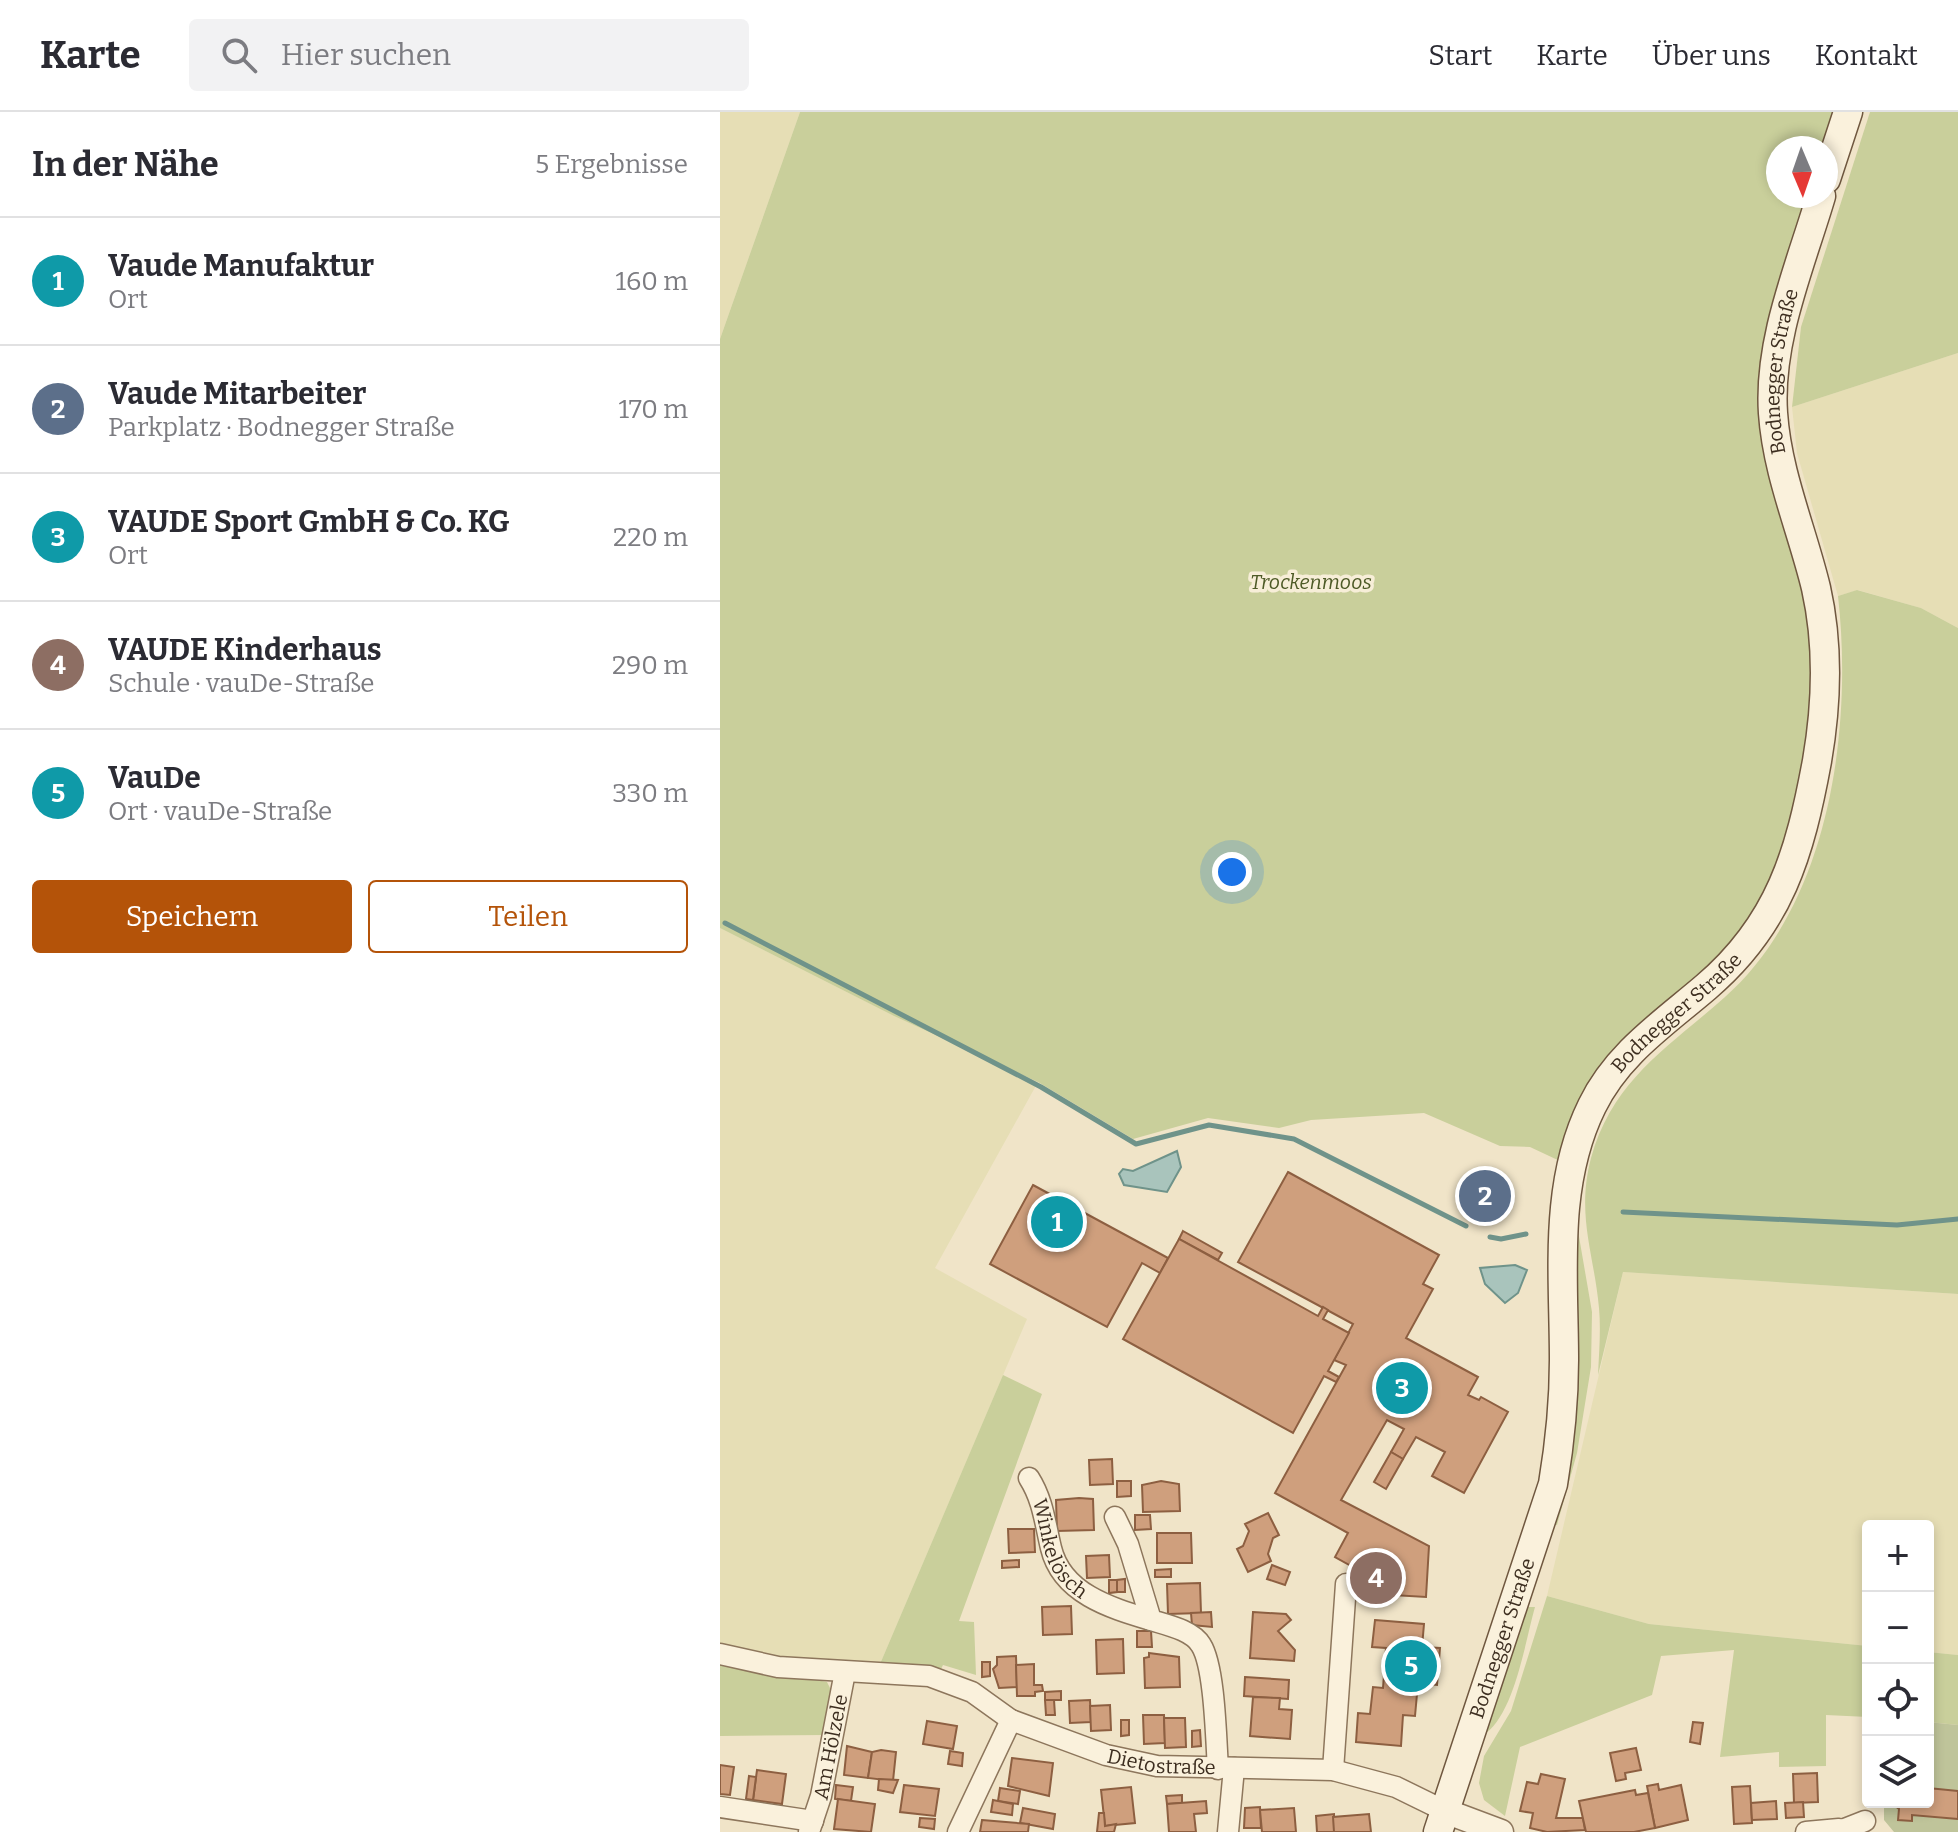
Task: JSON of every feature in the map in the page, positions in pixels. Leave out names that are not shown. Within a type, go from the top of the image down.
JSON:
[{"type":"main road","points":[[1838,142],[1848,112]]},
{"type":"main road","name":"Bodnegger Straße","points":[[1441,1822],[1553,1484],[1562,1434],[1563,1225],[1576,1143],[1593,1104],[1616,1068],[1727,968],[1762,927],[1776,904],[1799,845],[1825,710],[1825,653],[1817,591],[1780,461],[1773,395],[1785,319],[1817,208]]},
{"type":"street","name":"Winkelösch","points":[[1029,1478],[1038,1492],[1055,1561],[1068,1583],[1104,1604],[1188,1634],[1201,1645],[1209,1672],[1226,1769]]},
{"type":"street","points":[[1115,1517],[1128,1544],[1151,1620]]},
{"type":"street","points":[[1333,1770],[1346,1584]]},
{"type":"street","name":"Dietostraße","points":[[720,1654],[778,1667],[890,1673],[948,1682],[972,1692],[1011,1720],[1066,1743],[1131,1761],[1226,1769],[1333,1770],[1396,1787],[1441,1822]]},
{"type":"street","name":"Am Hölzele","points":[[720,1807],[811,1826],[821,1796],[845,1672]]},
{"type":"street","points":[[958,1832],[1011,1720]]},
{"type":"street","points":[[1226,1769],[1228,1832]]},
{"type":"street","points":[[1806,1832],[1838,1831],[1865,1821]]},
{"type":"street","points":[[1441,1822],[1501,1832]]},
{"type":"shaded area","points":[[720,112],[800,112],[720,339]]},
{"type":"shaded area","points":[[1958,353],[1958,628],[1921,608],[1858,590],[1838,596],[1797,453],[1792,407]]},
{"type":"shaded area","points":[[720,928],[894,1016],[1038,1082],[935,1268],[1027,1319],[880,1664],[786,1662],[720,1648]]},
{"type":"shaded area","points":[[1623,1272],[1958,1294],[1958,1655],[1934,1653],[1934,1520],[1862,1520],[1862,1645],[1649,1624],[1547,1596]]},
{"type":"green space","name":"Trockenmoos","points":[[800,112],[1835,112],[1826,136],[1766,136],[1766,208],[1802,208],[1775,313],[1761,424],[1768,473],[1809,616],[1816,672],[1808,757],[1774,885],[1720,961],[1648,1020],[1562,1162],[1530,1147],[1500,1146],[1424,1113],[1311,1120],[1279,1128],[1208,1118],[1133,1139],[1038,1082],[894,1016],[720,928],[720,339]]},
{"type":"green space","points":[[1870,112],[1958,112],[1958,353],[1792,407],[1801,327]]},
{"type":"green space","points":[[1857,590],[1921,608],[1958,628],[1958,1294],[1623,1272],[1598,1375],[1599,1308],[1585,1198],[1591,1158],[1601,1130],[1628,1086],[1664,1049],[1725,997],[1761,958],[1789,914],[1811,864],[1837,756],[1842,647],[1838,596]]},
{"type":"green space","points":[[1581,1182],[1577,1225],[1592,1312],[1591,1367],[1577,1453],[1557,1525],[1552,1525],[1571,1238]]},
{"type":"green space","points":[[1003,1375],[1042,1394],[959,1621],[974,1622],[976,1675],[943,1665],[940,1671],[880,1664]]},
{"type":"green space","points":[[1547,1596],[1649,1624],[1862,1645],[1862,1717],[1826,1715],[1826,1766],[1779,1767],[1779,1752],[1720,1757],[1734,1650],[1661,1656],[1652,1695],[1520,1747],[1505,1816],[1484,1800],[1479,1783],[1484,1756],[1511,1711]]},
{"type":"green space","points":[[1526,1607],[1535,1607],[1518,1675],[1504,1709],[1486,1733]]},
{"type":"green space","points":[[1934,1653],[1958,1655],[1958,1725],[1934,1723]]},
{"type":"green space","points":[[720,1661],[827,1682],[833,1694],[826,1735],[720,1736]]},
{"type":"green space","points":[[1934,1723],[1958,1725],[1958,1832],[1894,1832],[1884,1820],[1884,1808],[1934,1808]]},
{"type":"water","points":[[1177,1151],[1181,1167],[1167,1192],[1124,1185],[1119,1174],[1123,1169],[1133,1171]]},
{"type":"water","points":[[1515,1265],[1527,1270],[1518,1293],[1505,1303],[1485,1284],[1480,1268]]},
{"type":"building","points":[[1288,1172],[1439,1255],[1423,1284],[1433,1289],[1406,1338],[1478,1377],[1468,1395],[1479,1400],[1481,1397],[1508,1412],[1464,1493],[1432,1476],[1445,1452],[1416,1437],[1403,1459],[1391,1452],[1404,1429],[1387,1420],[1341,1500],[1429,1546],[1426,1597],[1375,1594],[1360,1586],[1360,1571],[1335,1557],[1348,1533],[1275,1493],[1346,1365],[1334,1360],[1353,1324],[1238,1262]]},
{"type":"building","points":[[1033,1185],[1168,1258],[1160,1273],[1142,1263],[1107,1327],[990,1264]]},
{"type":"building","points":[[1183,1231],[1222,1253],[1218,1260],[1179,1239]]},
{"type":"building","points":[[1179,1239],[1318,1316],[1323,1307],[1328,1310],[1323,1319],[1349,1333],[1328,1371],[1339,1377],[1336,1382],[1324,1376],[1293,1433],[1123,1339]]},
{"type":"building","points":[[1391,1452],[1403,1459],[1386,1489],[1374,1482]]},
{"type":"building","points":[[1112,1459],[1113,1484],[1090,1485],[1089,1460]]},
{"type":"building","points":[[1117,1481],[1131,1481],[1131,1496],[1117,1497]]},
{"type":"building","points":[[1161,1481],[1179,1484],[1180,1511],[1143,1512],[1142,1485]]},
{"type":"building","points":[[1093,1499],[1094,1530],[1057,1531],[1056,1500]]},
{"type":"building","points":[[1268,1513],[1279,1535],[1273,1538],[1268,1554],[1271,1561],[1248,1572],[1237,1549],[1243,1546],[1249,1531],[1245,1524]]},
{"type":"building","points":[[1135,1515],[1150,1515],[1151,1529],[1135,1530]]},
{"type":"building","points":[[1008,1529],[1034,1529],[1035,1552],[1009,1553]]},
{"type":"building","points":[[1157,1533],[1191,1533],[1192,1563],[1157,1563]]},
{"type":"building","points":[[1109,1555],[1110,1577],[1087,1578],[1086,1556]]},
{"type":"building","points":[[1019,1560],[1019,1567],[1002,1568],[1002,1561]]},
{"type":"building","points":[[1272,1565],[1290,1572],[1285,1585],[1267,1579]]},
{"type":"building","points":[[1171,1569],[1171,1577],[1155,1577],[1155,1570]]},
{"type":"building","points":[[1125,1579],[1125,1592],[1117,1592],[1117,1580]]},
{"type":"building","points":[[1109,1580],[1117,1580],[1117,1592],[1109,1593]]},
{"type":"building","points":[[1200,1583],[1201,1613],[1168,1614],[1167,1584]]},
{"type":"building","points":[[1071,1606],[1072,1634],[1043,1635],[1042,1607]]},
{"type":"building","points":[[1211,1612],[1212,1627],[1192,1625],[1191,1613]]},
{"type":"building","points":[[1253,1612],[1286,1614],[1291,1620],[1278,1631],[1295,1650],[1294,1661],[1250,1658]]},
{"type":"building","points":[[1375,1620],[1424,1624],[1422,1647],[1440,1648],[1437,1685],[1418,1683],[1415,1716],[1403,1715],[1401,1746],[1356,1742],[1358,1713],[1370,1714],[1373,1687],[1383,1688],[1386,1648],[1372,1647]]},
{"type":"building","points":[[1137,1631],[1151,1631],[1152,1647],[1137,1647]]},
{"type":"building","points":[[1123,1639],[1124,1673],[1097,1674],[1096,1640]]},
{"type":"building","points":[[1149,1653],[1179,1657],[1180,1687],[1145,1688],[1144,1658],[1149,1657]]},
{"type":"building","points":[[1016,1656],[1017,1687],[999,1688],[993,1669],[997,1665],[997,1657]]},
{"type":"building","points":[[982,1662],[990,1662],[990,1676],[982,1677]]},
{"type":"building","points":[[1034,1664],[1034,1685],[1042,1685],[1043,1691],[1035,1692],[1035,1696],[1017,1696],[1016,1665]]},
{"type":"building","points":[[1245,1677],[1289,1680],[1288,1699],[1244,1696]]},
{"type":"building","points":[[1061,1691],[1061,1700],[1045,1700],[1045,1692]]},
{"type":"building","points":[[1253,1697],[1280,1698],[1279,1709],[1292,1710],[1290,1739],[1250,1736]]},
{"type":"building","points":[[1045,1700],[1054,1700],[1055,1715],[1046,1715]]},
{"type":"building","points":[[1090,1700],[1091,1722],[1070,1723],[1069,1701]]},
{"type":"building","points":[[1110,1705],[1111,1730],[1091,1731],[1090,1706]]},
{"type":"building","points":[[1143,1715],[1164,1715],[1165,1743],[1144,1744]]},
{"type":"building","points":[[1164,1718],[1185,1718],[1186,1747],[1165,1748]]},
{"type":"building","points":[[1121,1720],[1129,1720],[1129,1735],[1121,1736]]},
{"type":"building","points":[[927,1721],[957,1726],[953,1749],[923,1744]]},
{"type":"building","points":[[1693,1722],[1703,1723],[1700,1744],[1690,1742]]},
{"type":"building","points":[[1200,1730],[1201,1746],[1192,1747],[1192,1731]]},
{"type":"building","points":[[847,1746],[872,1752],[868,1778],[844,1775]]},
{"type":"building","points":[[1636,1748],[1641,1770],[1625,1773],[1626,1779],[1616,1781],[1610,1753]]},
{"type":"building","points":[[950,1751],[963,1753],[962,1766],[948,1764]]},
{"type":"building","points":[[872,1752],[896,1752],[893,1781],[868,1778]]},
{"type":"building","points":[[1012,1758],[1053,1763],[1049,1796],[1008,1786]]},
{"type":"building","points":[[720,1765],[734,1767],[730,1795],[720,1794]]},
{"type":"building","points":[[757,1770],[786,1774],[782,1804],[753,1800]]},
{"type":"building","points":[[1817,1773],[1818,1802],[1794,1803],[1793,1774]]},
{"type":"building","points":[[1541,1774],[1565,1779],[1556,1818],[1583,1818],[1585,1830],[1547,1832],[1530,1828],[1533,1813],[1520,1811],[1527,1782],[1538,1784]]},
{"type":"building","points":[[749,1776],[756,1777],[753,1800],[746,1799]]},
{"type":"building","points":[[879,1779],[898,1780],[893,1793],[878,1790]]},
{"type":"building","points":[[1658,1784],[1659,1790],[1681,1785],[1688,1820],[1655,1828],[1647,1786]]},
{"type":"building","points":[[836,1785],[853,1787],[851,1801],[835,1799]]},
{"type":"building","points":[[904,1785],[939,1789],[935,1816],[900,1812]]},
{"type":"building","points":[[1750,1786],[1752,1823],[1734,1824],[1732,1787]]},
{"type":"building","points":[[1131,1787],[1135,1823],[1105,1826],[1101,1790]]},
{"type":"building","points":[[1000,1788],[1020,1791],[1018,1804],[998,1801]]},
{"type":"building","points":[[1934,1789],[1958,1791],[1958,1819],[1912,1815],[1912,1821],[1898,1820],[1899,1809],[1934,1808]]},
{"type":"building","points":[[1635,1790],[1636,1795],[1648,1793],[1655,1828],[1634,1832],[1586,1832],[1579,1801]]},
{"type":"building","points":[[1182,1795],[1182,1803],[1167,1804],[1166,1796]]},
{"type":"building","points":[[838,1799],[875,1804],[871,1832],[834,1829]]},
{"type":"building","points":[[993,1800],[1013,1804],[1012,1815],[991,1812]]},
{"type":"building","points":[[1206,1801],[1207,1813],[1194,1814],[1196,1832],[1169,1832],[1167,1804]]},
{"type":"building","points":[[1776,1801],[1777,1819],[1752,1820],[1751,1803]]},
{"type":"building","points":[[1803,1802],[1804,1817],[1786,1818],[1785,1803]]},
{"type":"building","points":[[1260,1807],[1261,1828],[1244,1828],[1245,1808]]},
{"type":"building","points":[[1023,1808],[1055,1814],[1053,1829],[1020,1823]]},
{"type":"building","points":[[1294,1808],[1296,1832],[1262,1832],[1260,1810]]},
{"type":"building","points":[[1099,1813],[1104,1813],[1105,1826],[1116,1824],[1114,1832],[1097,1832]]},
{"type":"building","points":[[1334,1814],[1334,1832],[1317,1832],[1316,1816]]},
{"type":"building","points":[[1369,1814],[1371,1832],[1334,1832],[1333,1817]]},
{"type":"building","points":[[920,1818],[935,1819],[934,1829],[919,1827]]},
{"type":"building","points":[[982,1820],[1029,1824],[1028,1832],[980,1832]]},
{"type":"waterway","points":[[725,923],[1041,1087],[1136,1144],[1209,1125],[1294,1139],[1466,1226]]},
{"type":"waterway","points":[[1623,1212],[1897,1225],[1958,1219]]},
{"type":"waterway","points":[[1490,1237],[1501,1239],[1526,1234]]},
{"type":"place","name":"Vaude Mitarbeiter","points":[[1485,1196]]},
{"type":"place","name":"Vaude Manufaktur","points":[[1057,1222]]},
{"type":"place","name":"VAUDE Sport GmbH & Co. KG","points":[[1402,1388]]},
{"type":"place","name":"VAUDE Kinderhaus","points":[[1376,1578]]},
{"type":"place","name":"VauDe","points":[[1411,1666]]}]
